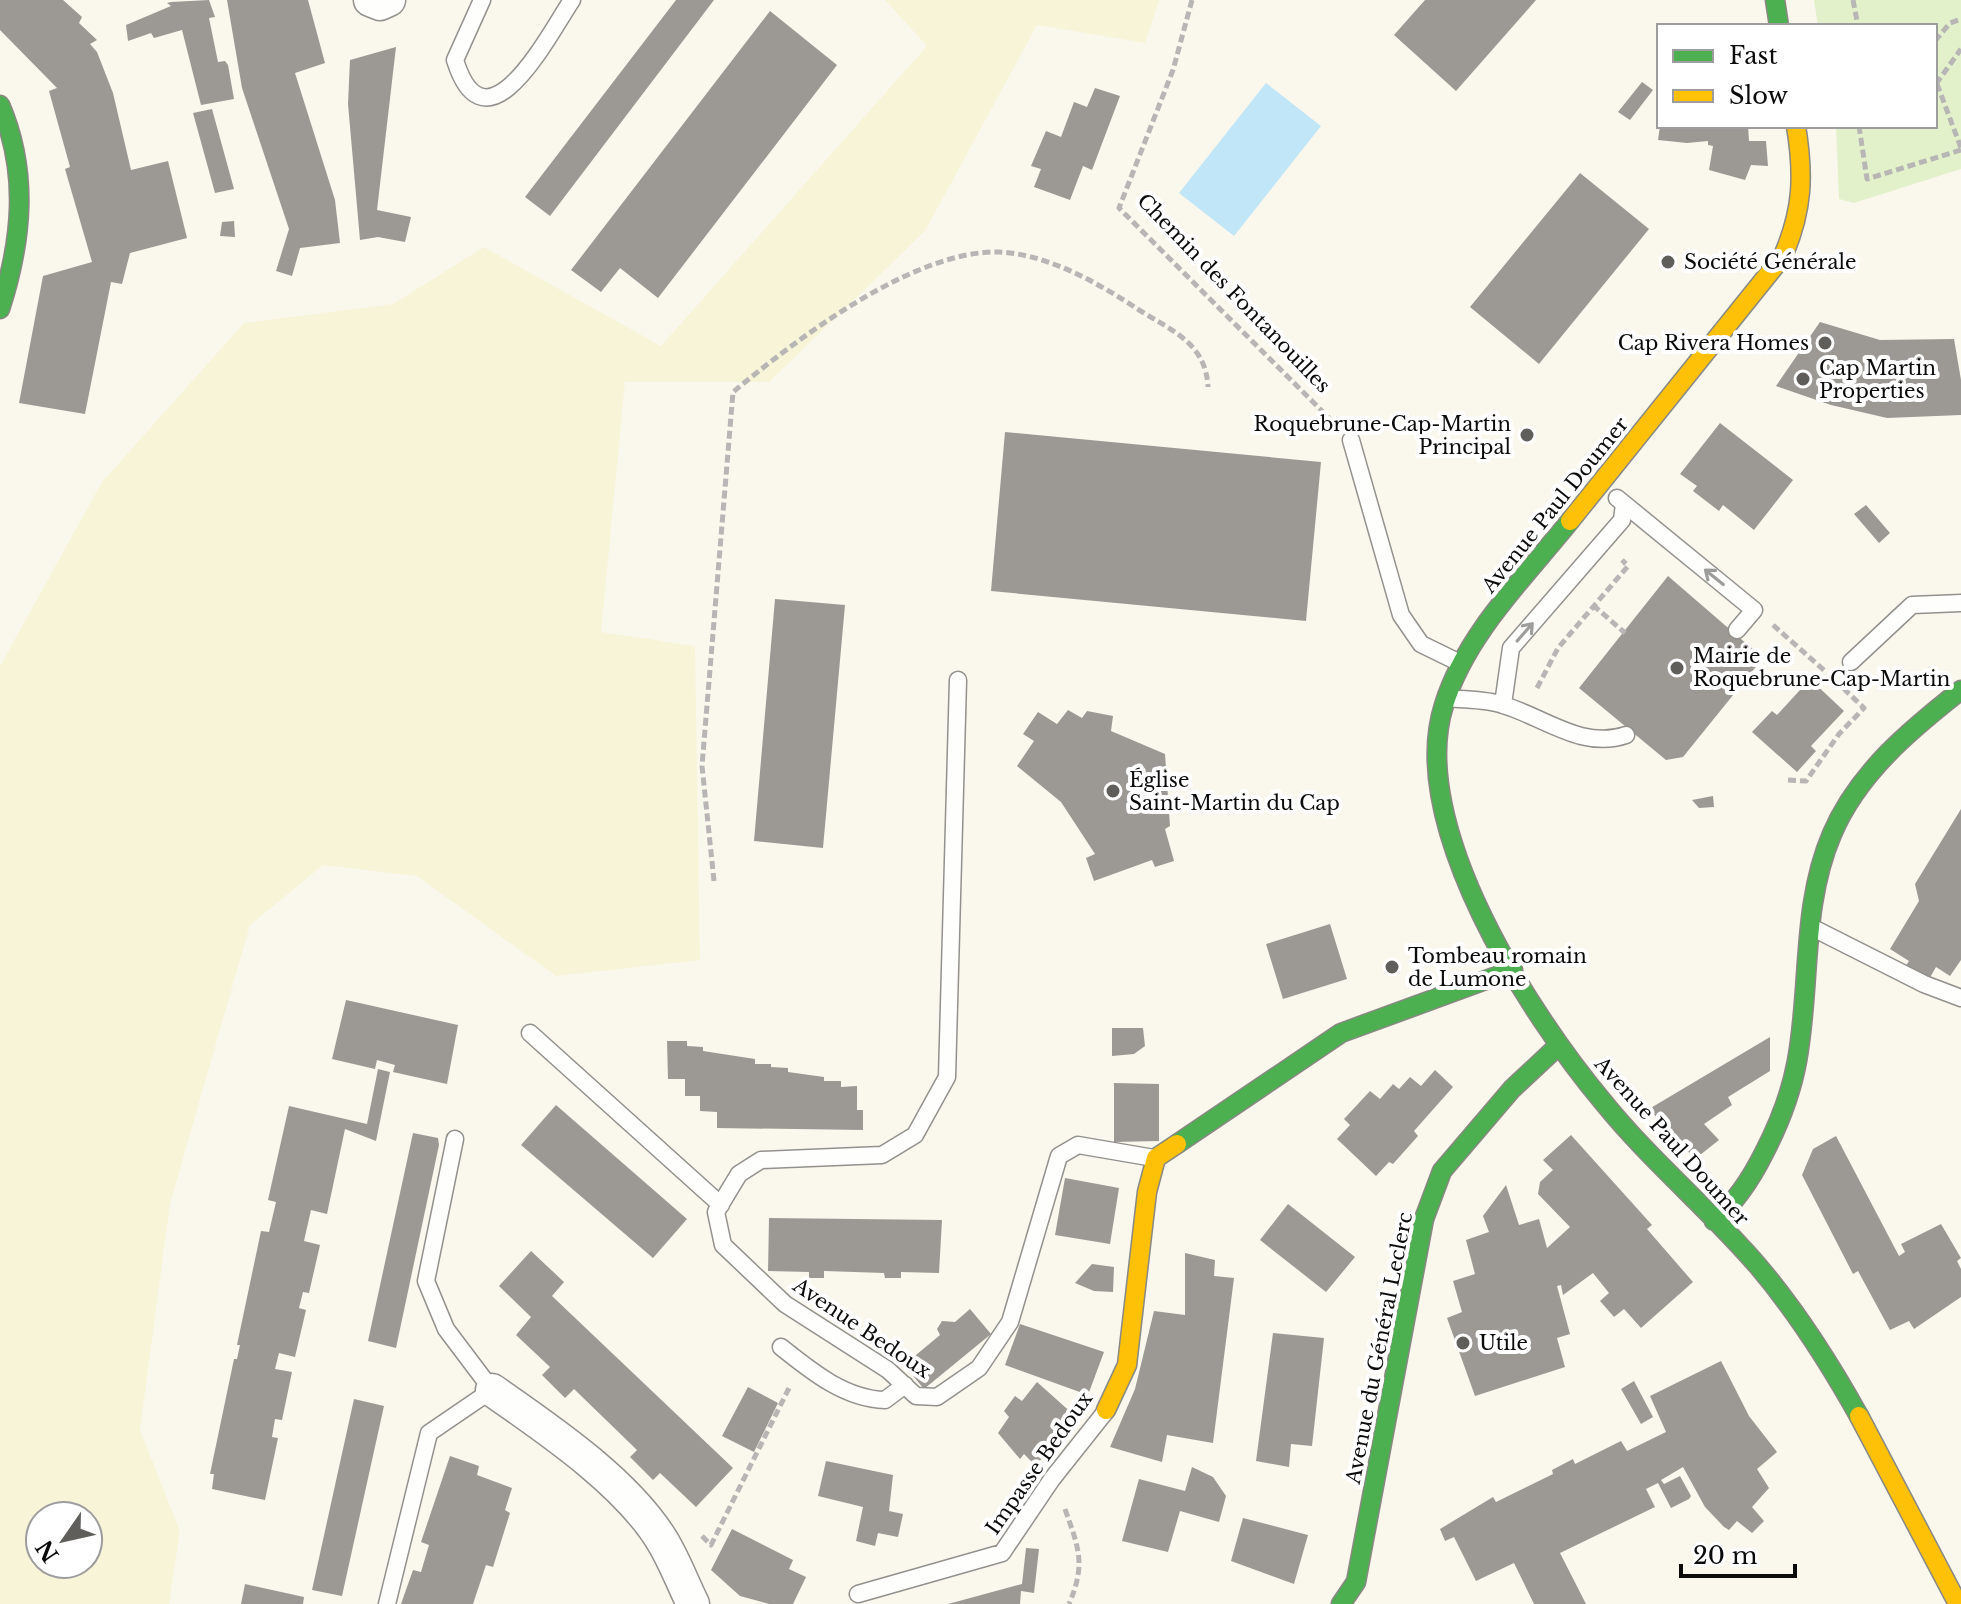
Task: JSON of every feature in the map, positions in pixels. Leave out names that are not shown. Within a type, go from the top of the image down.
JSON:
[{"type":"main road","points":[[1775,0],[1779,24]]},
{"type":"main road","points":[[0,105],[22,181],[9,283],[0,309]]},
{"type":"main road","name":"Avenue Paul Doumer","points":[[1796,128],[1806,183],[1798,224],[1783,256],[1483,629],[1446,698],[1438,731],[1437,769],[1442,804],[1472,890],[1513,970],[1558,1046],[1605,1106],[1776,1288],[1818,1346],[1958,1604]]},
{"type":"main road","points":[[1714,1221],[1747,1189],[1777,1129],[1791,1087],[1799,1052],[1808,926],[1832,834],[1852,798],[1909,731],[1961,690]]},
{"type":"main road","points":[[1156,1158],[1341,1033],[1513,970]]},
{"type":"main road","name":"Avenue du Général Leclerc","points":[[1341,1604],[1356,1582],[1424,1219],[1442,1171],[1512,1089],[1558,1046]]},
{"type":"main road","name":"Impasse Bedoux","points":[[1106,1410],[1127,1365],[1147,1192],[1156,1158]]},
{"type":"street","points":[[370,0],[380,4],[389,0]]},
{"type":"street","points":[[492,1390],[564,1440],[626,1499],[662,1541],[693,1604]]},
{"type":"lane","points":[[482,0],[455,60],[461,79],[481,96],[501,96],[518,82],[572,0]]},
{"type":"lane","points":[[1351,440],[1401,615],[1421,644],[1462,664]]},
{"type":"lane","points":[[1600,484],[1754,610],[1737,630]]},
{"type":"lane","points":[[1503,704],[1511,648],[1622,520],[1624,504]]},
{"type":"lane","points":[[1851,662],[1912,605],[1961,603]]},
{"type":"lane","points":[[530,1033],[721,1205],[739,1174],[761,1160],[882,1155],[915,1135],[947,1077],[958,680]]},
{"type":"lane","points":[[1446,698],[1503,704],[1564,732],[1610,741],[1626,735]]},
{"type":"lane","points":[[1808,926],[1924,984],[1961,998]]},
{"type":"lane","points":[[387,1604],[429,1433],[492,1390],[446,1329],[426,1281],[455,1139]]},
{"type":"lane","name":"Avenue Bedoux","points":[[721,1205],[716,1212],[723,1245],[785,1304],[888,1370],[916,1396],[937,1397],[979,1368],[1010,1322],[1059,1156],[1078,1145],[1156,1158]]},
{"type":"lane","points":[[781,1347],[851,1394],[869,1400],[885,1400],[905,1385]]},
{"type":"lane","name":"Impasse Bedoux","points":[[858,1594],[1002,1553],[1052,1479],[1106,1410]]},
{"type":"path","name":"Chemin des Fontanouilles","points":[[1192,0],[1173,70],[1119,208],[1338,427]]},
{"type":"path","points":[[1853,0],[1858,24]]},
{"type":"path","points":[[1937,39],[1950,23],[1961,19]]},
{"type":"path","points":[[1937,83],[1961,49]]},
{"type":"path","points":[[1859,128],[1867,179],[1961,149],[1937,87]]},
{"type":"path","points":[[714,881],[702,766],[733,392],[832,314],[939,262],[999,252],[1054,264],[1149,316],[1188,342],[1207,365],[1208,387]]},
{"type":"path","points":[[1524,714],[1558,648],[1628,566],[1604,541]]},
{"type":"path","points":[[1754,610],[1864,708],[1839,734],[1806,781],[1788,780]]},
{"type":"path","points":[[1605,616],[1625,633]]},
{"type":"path","points":[[706,1540],[711,1545],[790,1385],[805,1366]]},
{"type":"path","points":[[1052,1479],[1081,1554],[1080,1579],[1069,1604]]},
{"type":"shaded area","points":[[885,0],[1159,0],[1145,43],[1037,25],[925,231],[769,382],[625,382],[601,632],[695,646],[700,960],[556,976],[417,876],[323,865],[250,925],[170,1204],[140,1430],[180,1531],[169,1604],[0,1604],[0,666],[102,482],[244,323],[393,304],[484,247],[661,346],[927,46]]},
{"type":"green space","points":[[1814,0],[1961,0],[1961,169],[1854,203],[1839,199],[1836,128],[1937,128],[1937,24],[1818,24]]},
{"type":"water","points":[[1266,83],[1321,126],[1234,236],[1179,193]]},
{"type":"building","points":[[0,0],[63,0],[82,17],[79,23],[97,40],[90,44],[97,52],[113,93],[131,170],[168,161],[187,238],[130,253],[122,284],[111,282],[85,414],[19,403],[43,276],[92,262],[65,169],[70,167],[49,91],[57,88],[0,30]]},
{"type":"building","points":[[209,0],[215,17],[209,18],[218,62],[225,61],[228,65],[234,99],[201,105],[182,30],[154,38],[151,33],[128,41],[126,25],[171,6],[167,3]]},
{"type":"building","points":[[227,0],[308,0],[325,63],[295,73],[335,200],[340,243],[300,248],[292,276],[276,271],[289,229],[242,88]]},
{"type":"building","points":[[676,0],[714,0],[550,216],[525,197]]},
{"type":"building","points":[[1425,0],[1536,0],[1456,91],[1394,35]]},
{"type":"building","points":[[770,11],[837,65],[658,298],[620,268],[601,292],[571,270]]},
{"type":"building","points":[[396,47],[377,210],[411,217],[405,242],[378,237],[360,240],[348,104],[350,60]]},
{"type":"building","points":[[1642,82],[1653,90],[1630,120],[1618,112]]},
{"type":"building","points":[[1095,88],[1120,96],[1092,170],[1083,166],[1070,200],[1034,187],[1041,169],[1031,166],[1046,131],[1061,137],[1074,102],[1087,107]]},
{"type":"building","points":[[212,109],[234,189],[215,193],[193,113]]},
{"type":"building","points":[[1660,128],[1748,128],[1749,141],[1766,141],[1768,166],[1751,165],[1745,180],[1709,170],[1713,146],[1708,145],[1708,141],[1687,143],[1658,140]]},
{"type":"building","points":[[1580,173],[1649,229],[1539,364],[1470,307]]},
{"type":"building","points":[[234,221],[235,237],[220,236],[222,222]]},
{"type":"building","points":[[1820,322],[1880,340],[1954,339],[1961,380],[1961,415],[1887,418],[1831,405],[1776,386]]},
{"type":"building","points":[[1720,423],[1793,480],[1754,530],[1723,505],[1719,511],[1693,491],[1697,486],[1680,474]]},
{"type":"building","points":[[1005,432],[1321,462],[1306,621],[991,591]]},
{"type":"building","points":[[1866,505],[1890,533],[1879,543],[1854,514]]},
{"type":"building","name":"Mairie de Roquebrune-Cap-Martin","points":[[1668,576],[1763,658],[1683,757],[1666,760],[1579,688]]},
{"type":"building","points":[[775,599],[845,605],[823,848],[754,841]]},
{"type":"building","points":[[1810,679],[1844,711],[1811,746],[1816,751],[1797,772],[1752,732],[1772,711],[1777,715]]},
{"type":"building","points":[[1068,710],[1082,718],[1087,711],[1113,716],[1111,731],[1165,754],[1170,826],[1165,829],[1174,861],[1155,867],[1152,860],[1094,881],[1086,858],[1095,854],[1061,802],[1017,766],[1034,741],[1023,734],[1038,712],[1057,724]]},
{"type":"building","points":[[1713,796],[1714,807],[1699,808],[1692,800]]},
{"type":"building","points":[[1961,809],[1961,960],[1950,976],[1936,967],[1928,981],[1905,967],[1909,961],[1890,949],[1919,901],[1915,884]]},
{"type":"building","points":[[1330,924],[1347,979],[1283,999],[1266,944]]},
{"type":"building","points":[[346,1000],[458,1025],[447,1084],[393,1072],[395,1065],[377,1060],[375,1069],[332,1059]]},
{"type":"building","points":[[1112,1028],[1143,1028],[1145,1046],[1134,1054],[1112,1056]]},
{"type":"building","points":[[1770,1037],[1770,1071],[1728,1097],[1732,1105],[1704,1124],[1719,1140],[1695,1159],[1649,1109]]},
{"type":"building","points":[[667,1041],[687,1041],[687,1046],[703,1047],[703,1051],[755,1059],[755,1064],[788,1068],[788,1072],[824,1077],[824,1081],[841,1081],[841,1087],[857,1086],[857,1110],[863,1110],[863,1130],[717,1128],[717,1112],[700,1111],[700,1096],[685,1096],[685,1079],[668,1079]]},
{"type":"building","points":[[378,1069],[390,1072],[376,1141],[345,1129],[327,1214],[311,1210],[304,1241],[320,1245],[309,1293],[303,1292],[299,1308],[306,1310],[295,1357],[279,1353],[275,1369],[292,1372],[282,1420],[275,1419],[272,1437],[278,1438],[265,1500],[212,1489],[214,1474],[210,1474],[234,1359],[237,1359],[240,1345],[237,1345],[261,1231],[269,1232],[276,1202],[268,1200],[289,1106],[367,1124]]},
{"type":"building","points":[[1435,1070],[1453,1087],[1414,1131],[1418,1136],[1393,1164],[1389,1162],[1376,1176],[1337,1139],[1350,1125],[1344,1119],[1370,1091],[1380,1099],[1393,1084],[1399,1089],[1410,1077],[1421,1086]]},
{"type":"building","points":[[1114,1083],[1159,1084],[1159,1141],[1114,1142]]},
{"type":"building","points":[[556,1105],[687,1219],[653,1258],[521,1145]]},
{"type":"building","points":[[413,1133],[438,1138],[439,1145],[396,1348],[368,1341]]},
{"type":"building","points":[[1571,1135],[1652,1225],[1647,1229],[1693,1282],[1641,1328],[1624,1309],[1614,1317],[1600,1301],[1609,1293],[1593,1273],[1563,1295],[1561,1285],[1557,1286],[1570,1334],[1557,1338],[1565,1367],[1475,1396],[1447,1318],[1462,1312],[1453,1281],[1475,1274],[1466,1240],[1489,1232],[1483,1216],[1506,1185],[1519,1225],[1539,1219],[1547,1248],[1570,1227],[1538,1194],[1540,1182],[1553,1170],[1543,1160]]},
{"type":"building","points":[[1836,1136],[1899,1256],[1905,1252],[1901,1244],[1941,1224],[1961,1258],[1957,1261],[1961,1269],[1961,1297],[1914,1329],[1909,1321],[1890,1330],[1858,1271],[1853,1274],[1802,1175],[1813,1149]]},
{"type":"building","points":[[1065,1178],[1119,1188],[1110,1244],[1055,1235]]},
{"type":"building","points":[[1288,1204],[1355,1257],[1326,1292],[1260,1240]]},
{"type":"building","points":[[769,1218],[942,1220],[939,1273],[901,1272],[901,1278],[885,1278],[884,1273],[824,1271],[824,1278],[809,1278],[809,1272],[768,1271]]},
{"type":"building","points":[[531,1251],[564,1282],[552,1296],[733,1468],[696,1507],[660,1473],[653,1480],[630,1457],[637,1450],[574,1389],[565,1398],[542,1375],[550,1367],[516,1335],[531,1317],[499,1286]]},
{"type":"building","points":[[1185,1253],[1215,1260],[1214,1276],[1234,1278],[1213,1443],[1167,1435],[1162,1462],[1110,1447],[1135,1389],[1154,1311],[1185,1315]]},
{"type":"building","points":[[1092,1264],[1114,1267],[1113,1292],[1094,1291],[1075,1283]]},
{"type":"building","points":[[970,1309],[991,1334],[924,1389],[904,1365],[940,1335],[937,1329],[942,1321],[955,1322]]},
{"type":"building","points":[[1020,1324],[1104,1352],[1088,1395],[1005,1365]]},
{"type":"building","points":[[1273,1333],[1324,1338],[1312,1446],[1291,1444],[1289,1467],[1256,1461]]},
{"type":"building","points":[[1721,1361],[1749,1416],[1777,1452],[1757,1469],[1769,1488],[1752,1507],[1764,1521],[1752,1533],[1737,1521],[1729,1530],[1724,1527],[1705,1507],[1683,1467],[1661,1480],[1664,1484],[1680,1476],[1691,1496],[1689,1499],[1671,1508],[1658,1483],[1646,1489],[1655,1507],[1560,1553],[1586,1604],[1534,1604],[1514,1563],[1476,1581],[1454,1537],[1445,1541],[1440,1529],[1493,1497],[1496,1502],[1553,1474],[1552,1470],[1573,1459],[1575,1464],[1621,1441],[1627,1451],[1666,1432],[1650,1396]]},
{"type":"building","points":[[1634,1381],[1653,1417],[1641,1424],[1621,1389]]},
{"type":"building","points":[[1037,1382],[1075,1416],[1036,1466],[1024,1454],[1020,1459],[998,1433],[1009,1417],[1004,1411],[1015,1396],[1022,1401]]},
{"type":"building","points":[[748,1387],[778,1403],[754,1452],[722,1436]]},
{"type":"building","points":[[354,1399],[384,1406],[342,1596],[312,1590]]},
{"type":"building","points":[[450,1456],[479,1466],[477,1475],[512,1488],[505,1510],[510,1513],[493,1567],[486,1565],[473,1604],[401,1604],[413,1570],[421,1572],[429,1545],[421,1542]]},
{"type":"building","points":[[826,1461],[893,1475],[889,1511],[903,1514],[898,1537],[878,1533],[875,1546],[856,1541],[863,1507],[818,1496]]},
{"type":"building","points":[[1192,1467],[1213,1477],[1226,1496],[1219,1522],[1180,1511],[1168,1552],[1122,1541],[1139,1479],[1185,1491]]},
{"type":"building","points":[[1243,1518],[1308,1535],[1294,1584],[1231,1561]]},
{"type":"building","points":[[732,1529],[793,1560],[789,1569],[806,1577],[793,1604],[769,1604],[740,1596],[711,1570]]},
{"type":"building","points":[[1026,1548],[1039,1549],[1034,1593],[1021,1591],[1020,1604],[948,1604],[1022,1584]]},
{"type":"building","points":[[245,1584],[304,1597],[303,1604],[241,1604]]},
{"type":"traffic: fast","points":[[1775,0],[1779,24]]},
{"type":"traffic: fast","points":[[0,105],[9,130],[19,181],[17,232],[0,309]]},
{"type":"traffic: fast","points":[[1570,521],[1482,630],[1454,679],[1444,705],[1437,753],[1443,805],[1458,860],[1482,916],[1511,970],[1574,1066],[1622,1124],[1739,1245],[1772,1284],[1812,1339],[1859,1416]]},
{"type":"traffic: fast","points":[[1714,1221],[1736,1198],[1754,1172],[1788,1097],[1801,1032],[1815,889],[1832,834],[1856,791],[1887,754],[1961,690]]},
{"type":"traffic: fast","points":[[1177,1144],[1341,1033],[1513,970]]},
{"type":"traffic: fast","points":[[1341,1604],[1356,1582],[1424,1219],[1442,1171],[1512,1089],[1558,1046]]},
{"type":"traffic: slow","points":[[1570,521],[1783,256],[1795,223],[1800,192],[1796,128]]},
{"type":"traffic: slow","points":[[1106,1410],[1127,1365],[1147,1192],[1156,1158],[1177,1144]]},
{"type":"traffic: slow","points":[[1859,1416],[1958,1604]]},
{"type":"place","name":"Société Générale","points":[[1668,262]]},
{"type":"place","name":"Cap Rivera Homes","points":[[1825,343]]},
{"type":"place","name":"Cap Martin Properties","points":[[1803,379]]},
{"type":"place","name":"Roquebrune-Cap-Martin Principal","points":[[1527,435]]},
{"type":"place","name":"Mairie de Roquebrune-Cap-Martin","points":[[1677,668]]},
{"type":"place","name":"Église Saint-Martin du Cap","points":[[1113,791]]},
{"type":"place","name":"Tombeau romain de Lumone","points":[[1392,967]]},
{"type":"place","name":"Utile","points":[[1463,1343]]}]
